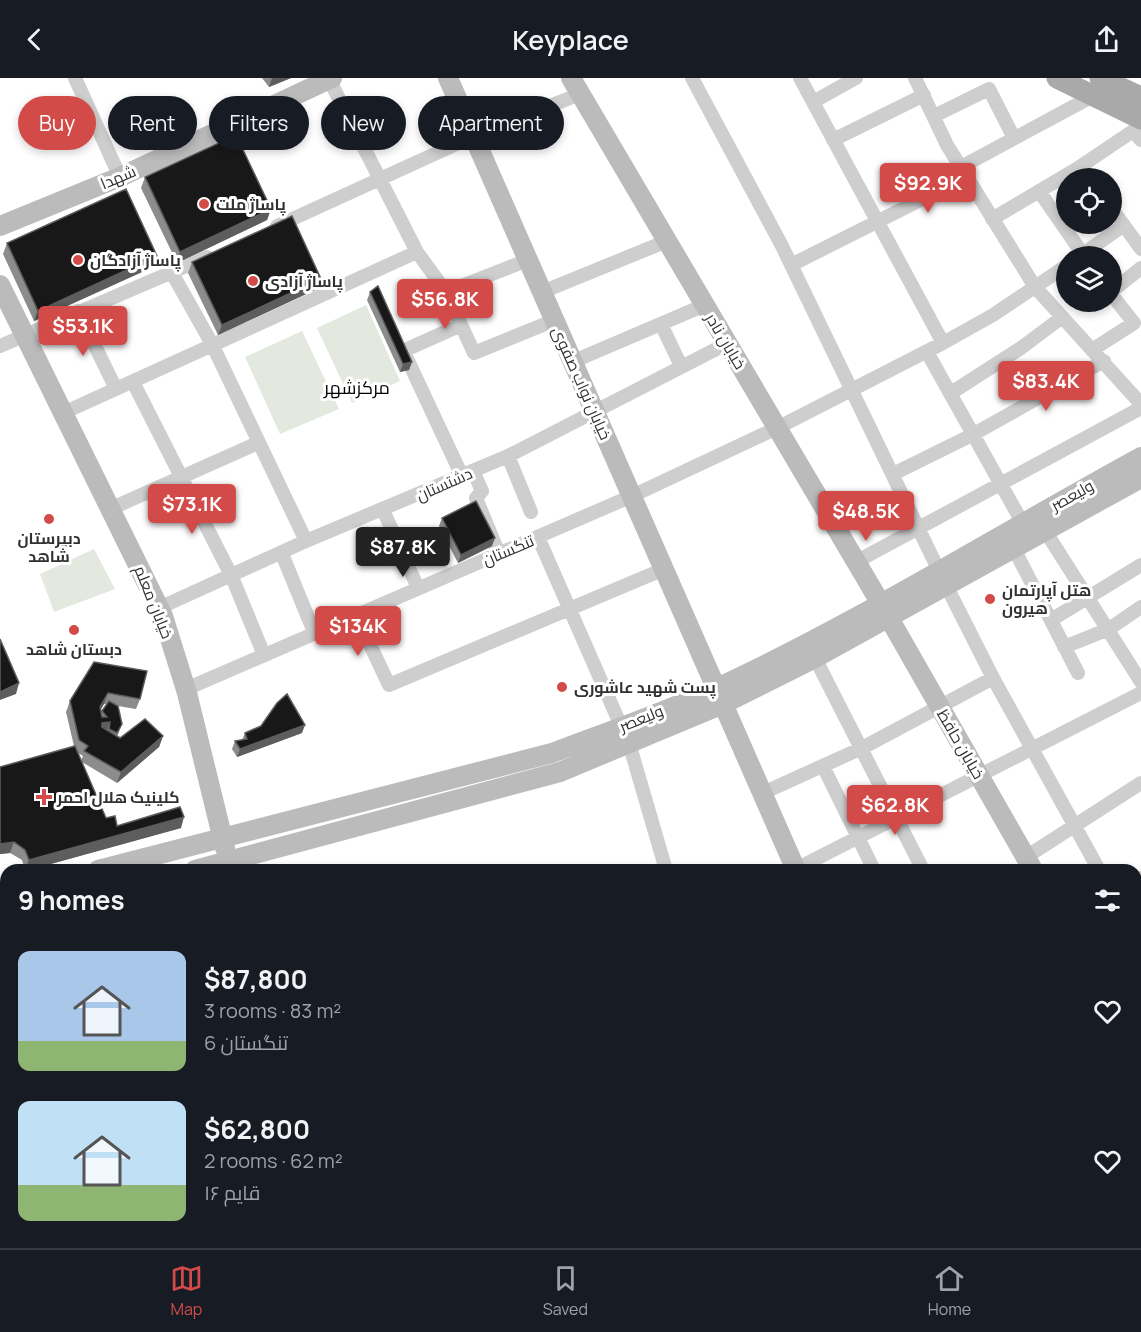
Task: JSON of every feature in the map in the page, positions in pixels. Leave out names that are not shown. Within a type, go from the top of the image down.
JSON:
[{"type":"main road","points":[[1057,78],[1141,97]]},
{"type":"main road","points":[[1096,87],[1138,130]]},
{"type":"street","points":[[75,78],[120,177]]},
{"type":"street","name":"خیابان نواب صفوی","points":[[448,78],[456,96]]},
{"type":"street","points":[[692,78],[791,265],[917,528],[993,678],[1096,864]]},
{"type":"street","points":[[800,78],[943,344]]},
{"type":"street","points":[[813,102],[856,78]]},
{"type":"street","points":[[863,558],[1141,406],[1104,361],[1061,318],[1035,287],[963,172],[915,78]]},
{"type":"street","points":[[331,79],[379,180],[417,252],[446,292],[474,353],[555,320]]},
{"type":"street","name":"شهدا","points":[[0,226],[120,177],[331,79]]},
{"type":"street","points":[[555,96],[575,86]]},
{"type":"street","name":"خیابان نادر","points":[[575,86],[885,611]]},
{"type":"street","points":[[791,265],[876,223],[963,172],[1096,87]]},
{"type":"street","points":[[934,116],[989,89],[1014,138]]},
{"type":"street","points":[[833,140],[924,95]]},
{"type":"street","points":[[1089,168],[1138,130]]},
{"type":"street","points":[[259,234],[444,150]]},
{"type":"street","name":"خیابان نواب صفوی","points":[[480,150],[793,864]]},
{"type":"street","points":[[992,219],[1039,191],[1056,184]]},
{"type":"street","points":[[1039,191],[1075,246]]},
{"type":"street","points":[[1122,222],[1141,249]]},
{"type":"street","points":[[1096,246],[1124,225]]},
{"type":"street","points":[[542,292],[667,241]]},
{"type":"street","points":[[63,413],[212,344],[371,281],[417,252]]},
{"type":"street","points":[[0,346],[216,253]]},
{"type":"street","points":[[446,292],[528,260]]},
{"type":"street","points":[[1122,284],[1141,268]]},
{"type":"street","points":[[172,273],[212,344],[306,542]]},
{"type":"street","name":"تنگستان","points":[[186,689],[632,496],[777,428],[850,389],[943,344],[1056,273]]},
{"type":"street","name":"خیابان معلم","points":[[0,285],[159,608],[186,689],[230,864]]},
{"type":"street","points":[[574,361],[705,305]]},
{"type":"street","points":[[1092,350],[1134,323],[1122,307]]},
{"type":"street","points":[[78,311],[116,389]]},
{"type":"street","points":[[951,393],[1021,348],[1061,318]]},
{"type":"street","points":[[661,324],[681,366]]},
{"type":"street","points":[[460,326],[401,346],[467,473],[482,491],[476,498],[499,554]]},
{"type":"street","name":"دشتستان","points":[[159,608],[306,542],[508,456],[728,343]]},
{"type":"street","points":[[927,352],[1022,522]]},
{"type":"street","points":[[891,470],[972,435],[1104,361]]},
{"type":"street","points":[[133,382],[232,577],[264,655]]},
{"type":"street","points":[[110,509],[258,443]]},
{"type":"street","points":[[508,456],[531,512]]},
{"type":"street","name":"ولیعصر","points":[[720,696],[885,611],[943,578],[1022,522],[1141,457]]},
{"type":"street","name":"ولیعصر","points":[[943,578],[1013,548],[1141,478]]},
{"type":"street","points":[[383,510],[418,588]]},
{"type":"street","points":[[1044,529],[1139,673]]},
{"type":"street","points":[[538,537],[625,735],[664,864]]},
{"type":"street","points":[[1013,548],[1078,673]]},
{"type":"street","points":[[282,554],[314,632]]},
{"type":"street","points":[[1052,620],[1141,565]]},
{"type":"street","points":[[356,615],[389,685],[664,568]]},
{"type":"street","points":[[1064,647],[1109,629],[1141,607]]},
{"type":"street","name":"ولیعصر","points":[[234,864],[560,772],[625,735],[815,658],[885,611]]},
{"type":"street","name":"خیابان حافظ","points":[[885,611],[1029,864]]},
{"type":"street","points":[[815,658],[920,864]]},
{"type":"street","points":[[763,793],[862,748],[993,678]]},
{"type":"street","points":[[807,864],[978,774],[1141,693]]},
{"type":"street","name":"ولیعصر","points":[[121,864],[625,735]]},
{"type":"street","points":[[823,766],[871,864]]},
{"type":"street","points":[[488,770],[494,790]]},
{"type":"street","points":[[1029,864],[1075,826],[1141,783]]},
{"type":"shaded area","points":[[366,305],[400,381],[352,403],[317,328]]},
{"type":"shaded area","points":[[302,331],[339,409],[280,434],[245,357]]},
{"type":"shaded area","points":[[94,549],[115,589],[54,612],[40,574]]},
{"type":"building","name":"پاساژ ملت","points":[[209,147],[209,150],[243,150],[271,209],[180,252],[145,177]]},
{"type":"building","name":"پاساژ آزادگان","points":[[126,189],[157,256],[38,311],[7,243]]},
{"type":"building","name":"پاساژ آزادی","points":[[292,216],[321,279],[222,325],[192,262]]},
{"type":"building","points":[[378,286],[412,362],[403,364],[370,292]]},
{"type":"building","points":[[476,501],[495,538],[461,555],[442,518]]},
{"type":"building","points":[[0,639],[19,683],[0,692]]},
{"type":"building","points":[[94,662],[147,671],[140,699],[108,693],[100,707],[102,717],[107,717],[102,711],[109,701],[118,706],[122,724],[117,733],[109,729],[110,722],[102,723],[102,727],[120,738],[145,719],[163,736],[121,772],[84,751],[88,746],[79,740],[70,701]]},
{"type":"building","points":[[287,694],[305,725],[240,749],[235,741],[247,739],[245,733],[261,726],[277,703]]},
{"type":"building","name":"کلینیک هلال احمر","points":[[75,746],[106,818],[115,816],[117,826],[180,807],[184,817],[29,860],[25,850],[14,842],[0,844],[0,767]]},
{"type":"place","name":"پاساژ ملت","points":[[204,204]]},
{"type":"place","name":"پاساژ آزادگان","points":[[78,260]]},
{"type":"place","name":"پاساژ آزادی","points":[[253,281]]},
{"type":"place","name":"دبیرستان شاهد","points":[[49,519]]},
{"type":"place","name":"هتل آپارتمان هیرون","points":[[990,599]]},
{"type":"place","name":"دبستان شاهد","points":[[74,630]]},
{"type":"place","name":"پست شهید عاشوری","points":[[562,687]]},
{"type":"place","name":"کلینیک هلال احمر","points":[[44,797]]},
{"type":"district","name":"مرکزشهر","points":[[357,388]]}]
